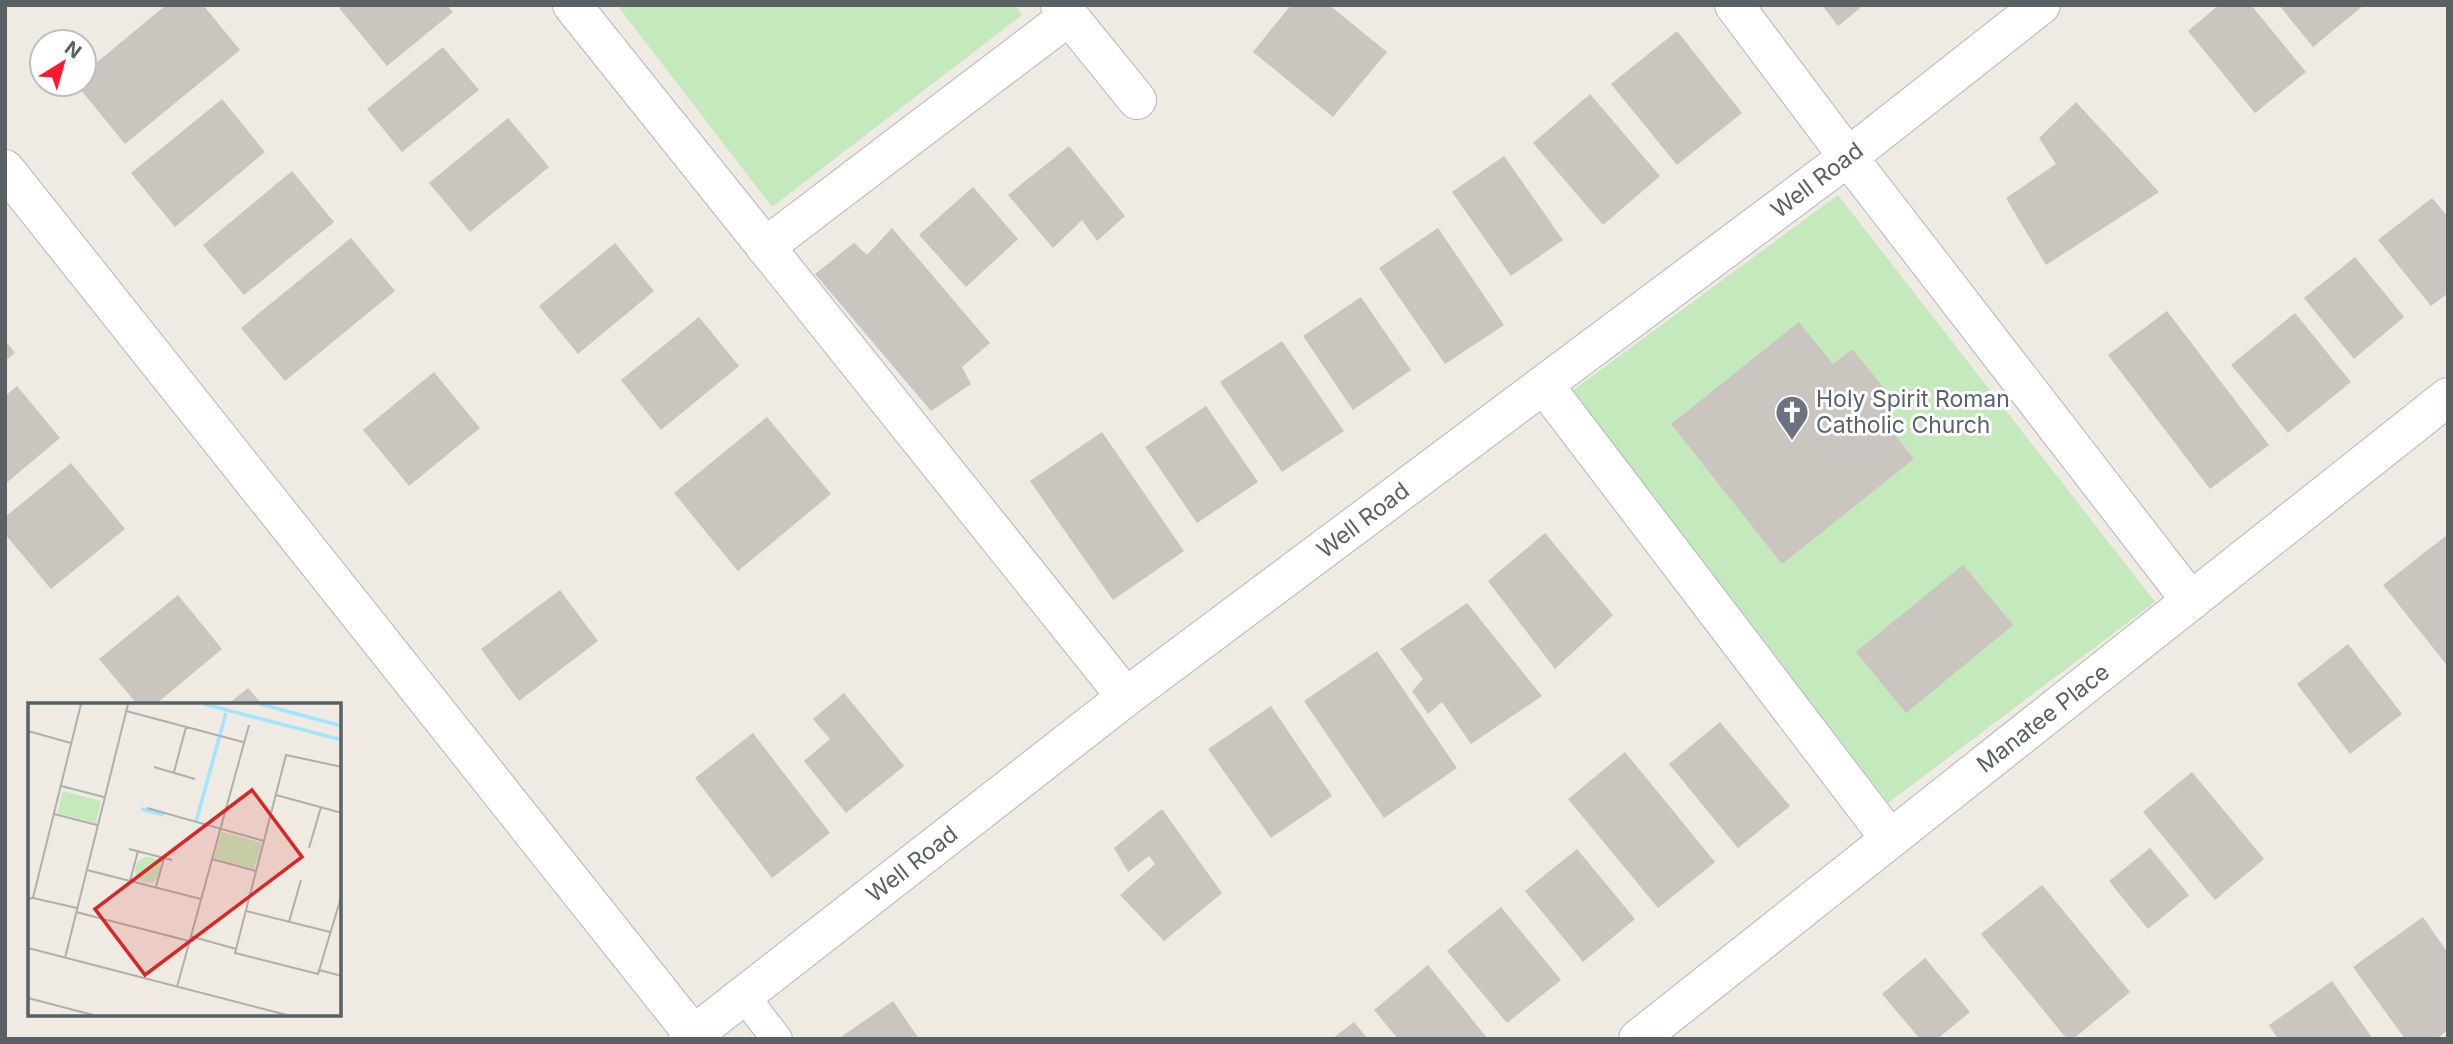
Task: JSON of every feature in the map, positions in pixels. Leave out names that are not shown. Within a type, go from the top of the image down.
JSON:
[{"type":"street","points":[[572,5],[1126,697]]},
{"type":"street","points":[[1734,5],[2191,601]]},
{"type":"street","name":"Well Road","points":[[690,1037],[1126,697],[1848,157],[2041,5]]},
{"type":"street","points":[[765,247],[1065,11],[1137,100]]},
{"type":"street","points":[[5,169],[690,1037]]},
{"type":"street","points":[[1544,385],[1890,839]]},
{"type":"street","name":"Manatee Place","points":[[1638,1039],[2448,397]]},
{"type":"street","points":[[743,995],[777,1039]]},
{"type":"green space","points":[[617,5],[1015,5],[1022,15],[772,207]]},
{"type":"green space","points":[[1838,195],[2155,602],[1888,803],[1572,391]],"holes":[[[1799,323],[1833,364],[1852,349],[1896,404],[1881,417],[1914,459],[1782,563],[1671,424]]]},
{"type":"building","points":[[166,5],[203,5],[240,50],[125,144],[87,98],[98,98],[98,61]]},
{"type":"building","points":[[342,5],[447,5],[453,12],[387,66],[339,8]]},
{"type":"building","points":[[1291,5],[1329,5],[1387,52],[1333,117],[1253,52]]},
{"type":"building","points":[[1822,5],[1864,5],[1838,26]]},
{"type":"building","points":[[2219,5],[2251,5],[2306,72],[2255,113],[2188,31]]},
{"type":"building","points":[[2279,5],[2364,5],[2313,47]]},
{"type":"building","points":[[1677,31],[1742,113],[1677,165],[1611,84]]},
{"type":"building","points":[[443,47],[479,90],[402,152],[367,109]]},
{"type":"building","points":[[1590,94],[1660,176],[1603,225],[1533,143]]},
{"type":"building","points":[[222,99],[265,152],[175,227],[131,173]]},
{"type":"building","points":[[2076,102],[2159,192],[2046,265],[2006,198],[2056,164],[2039,138]]},
{"type":"building","points":[[508,118],[549,167],[470,232],[429,183]]},
{"type":"building","points":[[1069,146],[1125,216],[1097,241],[1082,220],[1053,248],[1008,195]]},
{"type":"building","points":[[1504,156],[1563,240],[1511,276],[1452,192]]},
{"type":"building","points":[[292,171],[334,222],[244,295],[203,245]]},
{"type":"building","points":[[973,187],[1018,239],[966,287],[919,235]]},
{"type":"building","points":[[2432,198],[2448,217],[2448,293],[2431,306],[2378,240]]},
{"type":"building","points":[[892,228],[990,343],[962,367],[971,384],[931,411],[815,274],[854,243],[867,255]]},
{"type":"building","points":[[1438,228],[1504,325],[1445,364],[1379,268]]},
{"type":"building","points":[[351,238],[395,291],[285,381],[241,328]]},
{"type":"building","points":[[615,243],[654,291],[578,354],[539,306]]},
{"type":"building","points":[[2355,257],[2404,317],[2354,359],[2304,298]]},
{"type":"building","points":[[1361,297],[1411,370],[1353,410],[1303,336]]},
{"type":"building","points":[[2167,311],[2269,445],[2210,489],[2108,355]]},
{"type":"building","points":[[2295,313],[2351,382],[2288,433],[2231,365]]},
{"type":"building","points":[[699,317],[739,366],[661,430],[621,380]]},
{"type":"building","name":"Holy Spirit Roman Catholic Church","points":[[1799,322],[1833,364],[1852,349],[1897,404],[1881,417],[1914,459],[1782,564],[1671,424]]},
{"type":"building","points":[[5,340],[15,353],[5,361]]},
{"type":"building","points":[[1282,341],[1344,431],[1282,472],[1220,382]]},
{"type":"building","points":[[434,372],[480,428],[409,486],[363,430]]},
{"type":"building","points":[[17,386],[60,438],[5,484],[5,396]]},
{"type":"building","points":[[1206,406],[1258,482],[1197,523],[1145,447]]},
{"type":"building","points":[[767,417],[831,494],[738,571],[674,493]]},
{"type":"building","points":[[1102,432],[1184,551],[1113,600],[1030,481]]},
{"type":"building","points":[[71,463],[125,529],[51,589],[5,534],[5,517]]},
{"type":"building","points":[[1545,533],[1613,615],[1555,669],[1488,581]]},
{"type":"building","points":[[2447,535],[2448,662],[2446,664],[2383,585]]},
{"type":"building","points":[[1963,565],[2013,625],[1906,713],[1856,652]]},
{"type":"building","points":[[560,590],[598,641],[519,701],[481,649]]},
{"type":"building","points":[[178,595],[222,649],[157,703],[136,703],[99,659]]},
{"type":"building","points":[[1467,603],[1542,696],[1471,744],[1442,702],[1428,714],[1412,691],[1423,679],[1400,649]]},
{"type":"building","points":[[2348,644],[2402,714],[2350,754],[2297,684]]},
{"type":"building","points":[[1377,651],[1457,768],[1384,818],[1304,701]]},
{"type":"building","points":[[248,688],[261,703],[229,703]]},
{"type":"building","points":[[844,693],[904,766],[846,813],[804,761],[830,739],[813,719]]},
{"type":"building","points":[[1271,706],[1332,796],[1271,838],[1208,749]]},
{"type":"building","points":[[1720,722],[1790,806],[1738,848],[1669,764]]},
{"type":"building","points":[[753,733],[830,833],[772,878],[695,778]]},
{"type":"building","points":[[1625,752],[1715,862],[1658,908],[1568,799]]},
{"type":"building","points":[[2192,772],[2264,859],[2215,900],[2143,812]]},
{"type":"building","points":[[1162,809],[1222,893],[1164,941],[1120,895],[1155,864],[1149,856],[1128,872],[1114,848]]},
{"type":"building","points":[[2150,848],[2189,895],[2148,929],[2109,881]]},
{"type":"building","points":[[1577,849],[1635,919],[1583,962],[1525,891]]},
{"type":"building","points":[[2042,885],[2130,992],[2073,1039],[2067,1039],[1981,934]]},
{"type":"building","points":[[1501,907],[1561,980],[1507,1023],[1447,951]]},
{"type":"building","points":[[2423,917],[2448,953],[2448,1030],[2436,1039],[2405,1039],[2353,967]]},
{"type":"building","points":[[1925,958],[1970,1012],[1937,1039],[1920,1039],[1882,994]]},
{"type":"building","points":[[1428,965],[1488,1039],[1398,1039],[1374,1010]]},
{"type":"building","points":[[2332,981],[2373,1039],[2278,1039],[2269,1025]]},
{"type":"building","points":[[893,1001],[919,1039],[838,1039]]},
{"type":"building","points":[[1354,1022],[1368,1039],[1332,1039]]},
{"type":"place","name":"Holy Spirit Roman Catholic Church","points":[[1792,442]]}]
